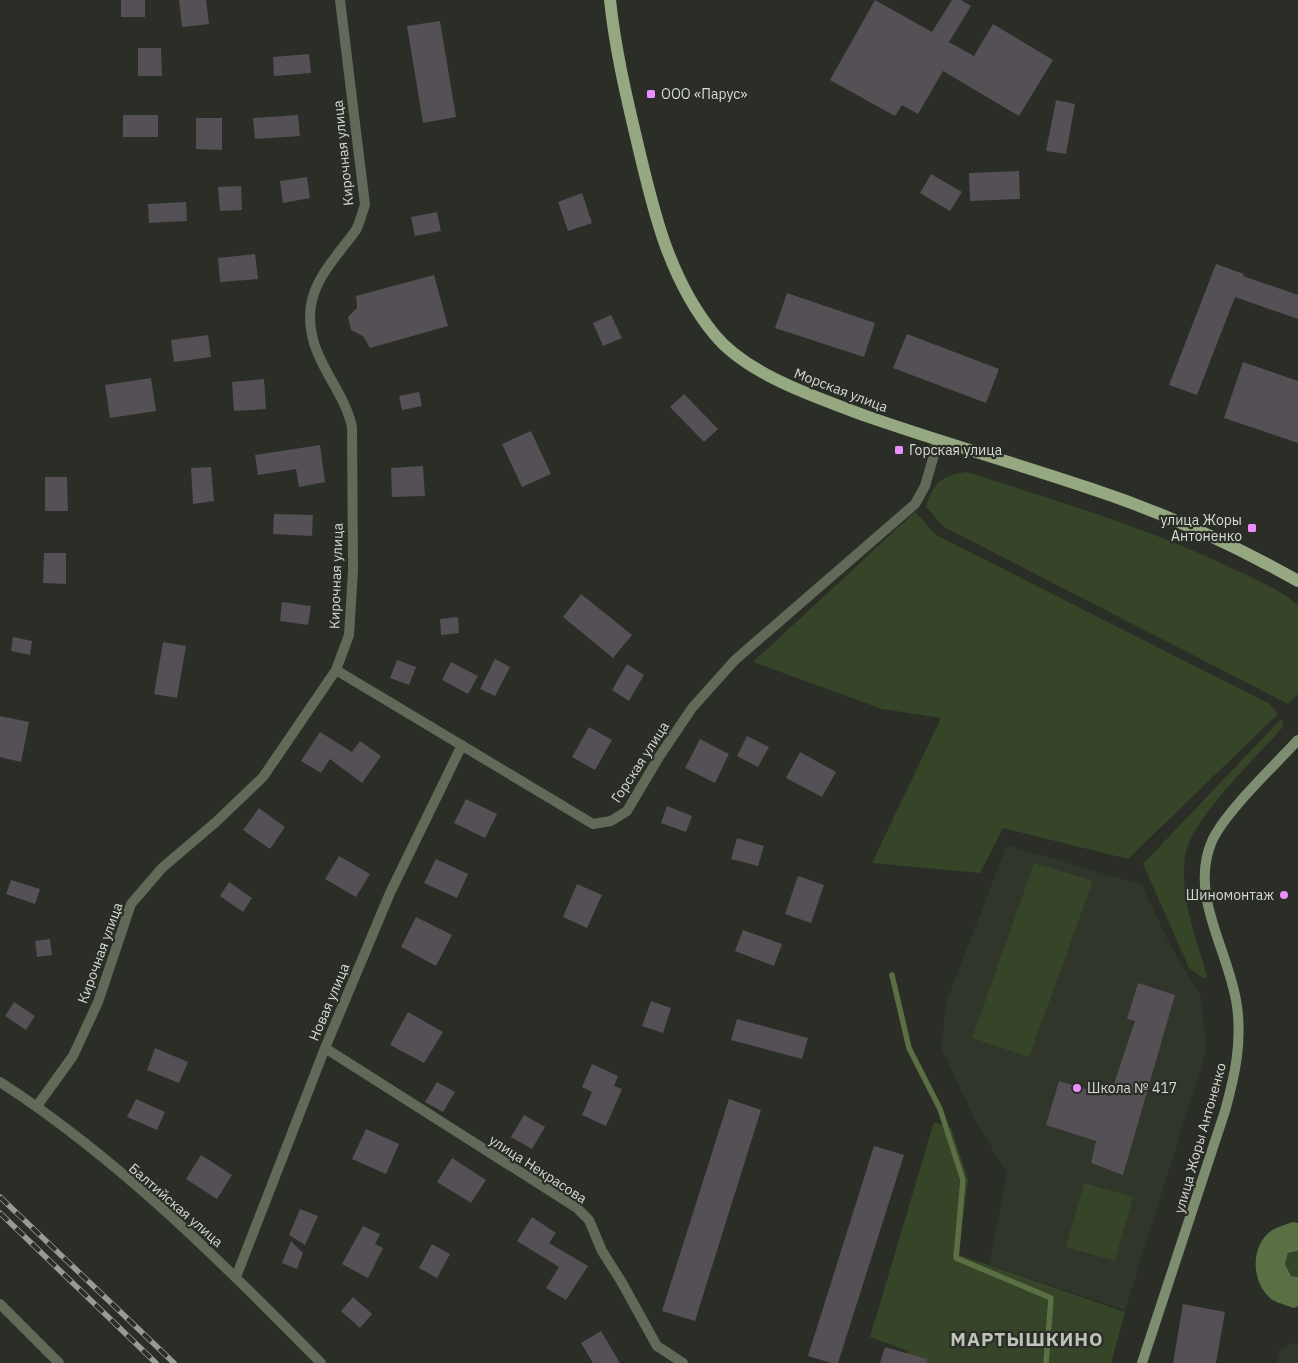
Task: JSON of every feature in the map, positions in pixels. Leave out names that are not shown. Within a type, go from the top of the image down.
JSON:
[{"type":"main road","name":"Морская улица","points":[[610,0],[615,48],[627,101],[668,255],[690,300],[715,335],[737,355],[775,380],[841,408],[1092,489],[1165,516],[1240,549],[1298,581]]},
{"type":"main road","name":"улица Жоры Антоненко","points":[[1142,1363],[1225,1111],[1235,1075],[1240,1042],[1233,984],[1207,903],[1204,883],[1208,852],[1222,826],[1298,740]]},
{"type":"street","name":"Кирочная улица","points":[[37,1106],[73,1056],[98,1002],[131,904],[162,868],[216,822],[263,776],[336,670],[348,634],[353,570],[352,427],[348,410],[329,379],[314,343],[309,315],[316,285],[340,248],[357,228],[365,204],[340,0]]},
{"type":"street","name":"Горская улица","points":[[336,670],[593,824],[611,821],[627,811],[692,708],[735,660],[915,504],[925,486],[938,440]]},
{"type":"street","name":"Новая улица","points":[[236,1276],[325,1048],[390,892],[462,745]]},
{"type":"street","name":"улица Некрасова","points":[[325,1048],[577,1208],[589,1220],[602,1250],[657,1346],[683,1363]]},
{"type":"street","name":"Балтийская улица","points":[[0,1082],[37,1106],[147,1195],[236,1276],[321,1363]]},
{"type":"street","points":[[0,1304],[59,1363]]},
{"type":"shaded area","points":[[967,472],[1098,514],[1162,538],[1253,578],[1290,599],[1298,605],[1298,694],[1288,704],[944,527],[926,507],[929,499],[935,486],[945,478]]},
{"type":"shaded area","points":[[915,512],[936,535],[1270,704],[1278,714],[1128,859],[1003,828],[980,873],[872,863],[941,718],[882,709],[753,662]]},
{"type":"shaded area","points":[[1280,720],[1283,720],[1282,728],[1213,804],[1192,837],[1186,852],[1184,869],[1185,891],[1192,928],[1207,976],[1204,979],[1189,968],[1143,864]]},
{"type":"shaded area","name":"Школа № 417","points":[[1007,845],[1142,885],[1172,949],[1200,995],[1206,1038],[1205,1055],[1125,1310],[989,1265],[1007,1173],[976,1122],[941,1047],[947,1000]]},
{"type":"shaded area","points":[[1034,863],[1093,881],[1029,1057],[972,1038]]},
{"type":"shaded area","points":[[934,1122],[951,1128],[968,1179],[959,1255],[1125,1312],[1111,1363],[906,1363],[908,1351],[870,1337]]},
{"type":"shaded area","points":[[1084,1183],[1133,1197],[1115,1261],[1066,1247]]},
{"type":"shaded area","points":[[1293,1222],[1298,1223],[1298,1251],[1288,1253],[1285,1264],[1291,1276],[1298,1277],[1298,1306],[1294,1308],[1274,1301],[1269,1297],[1259,1281],[1256,1271],[1257,1251],[1266,1235],[1274,1229]]},
{"type":"shaded area","points":[[1298,1251],[1298,1277],[1291,1276],[1285,1264],[1288,1253]]},
{"type":"shaded area","points":[[1298,1342],[1298,1363],[1278,1363],[1279,1349]]},
{"type":"building","points":[[121,0],[145,0],[145,17],[121,17]]},
{"type":"building","points":[[179,0],[206,0],[209,24],[182,27]]},
{"type":"building","points":[[875,0],[932,32],[952,0],[961,0],[971,6],[949,42],[974,56],[993,24],[1053,60],[1019,116],[943,71],[918,114],[902,105],[895,116],[830,80]]},
{"type":"building","points":[[440,21],[456,117],[423,123],[407,26]]},
{"type":"building","points":[[138,48],[161,48],[162,76],[138,76]]},
{"type":"building","points":[[309,54],[311,73],[274,76],[273,57]]},
{"type":"building","points":[[1056,100],[1075,104],[1066,154],[1046,151]]},
{"type":"building","points":[[123,115],[158,115],[158,137],[123,137]]},
{"type":"building","points":[[298,115],[300,136],[255,139],[253,118]]},
{"type":"building","points":[[196,118],[222,118],[222,150],[196,149]]},
{"type":"building","points":[[1019,171],[1020,199],[970,201],[969,173]]},
{"type":"building","points":[[931,174],[962,192],[950,211],[920,193]]},
{"type":"building","points":[[307,177],[310,198],[283,203],[280,181]]},
{"type":"building","points":[[241,186],[242,210],[220,211],[218,187]]},
{"type":"building","points":[[582,193],[592,223],[568,231],[558,202]]},
{"type":"building","points":[[186,202],[187,221],[149,223],[148,204]]},
{"type":"building","points":[[437,212],[441,231],[415,236],[411,217]]},
{"type":"building","points":[[255,254],[258,279],[220,282],[218,258]]},
{"type":"building","points":[[1216,264],[1244,274],[1243,276],[1298,295],[1298,319],[1235,297],[1197,395],[1169,385]]},
{"type":"building","points":[[434,275],[448,326],[370,348],[363,336],[351,330],[348,317],[357,308],[356,296]]},
{"type":"building","points":[[787,293],[875,323],[864,357],[775,328]]},
{"type":"building","points":[[611,315],[622,338],[603,346],[593,323]]},
{"type":"building","points":[[907,334],[999,369],[986,403],[893,368]]},
{"type":"building","points":[[208,335],[211,357],[174,362],[171,340]]},
{"type":"building","points":[[1243,362],[1298,381],[1298,443],[1224,418]]},
{"type":"building","points":[[151,378],[156,411],[110,418],[105,385]]},
{"type":"building","points":[[264,379],[266,409],[234,411],[232,382]]},
{"type":"building","points":[[419,392],[422,406],[402,410],[399,396]]},
{"type":"building","points":[[684,394],[718,429],[704,442],[670,407]]},
{"type":"building","points":[[531,431],[551,474],[522,487],[502,444]]},
{"type":"building","points":[[320,445],[325,482],[299,487],[296,469],[258,475],[255,455]]},
{"type":"building","points":[[423,466],[425,496],[392,497],[391,468]]},
{"type":"building","points":[[211,467],[214,501],[193,504],[191,468]]},
{"type":"building","points":[[45,477],[67,477],[68,511],[45,511]]},
{"type":"building","points":[[274,514],[313,515],[312,536],[273,534]]},
{"type":"building","points":[[44,553],[66,553],[66,584],[43,583]]},
{"type":"building","points":[[581,594],[632,635],[613,658],[563,617]]},
{"type":"building","points":[[282,602],[311,606],[308,625],[280,621]]},
{"type":"building","points":[[458,617],[459,633],[441,635],[440,619]]},
{"type":"building","points":[[13,637],[32,641],[30,655],[11,651]]},
{"type":"building","points":[[163,642],[186,646],[177,698],[154,694]]},
{"type":"building","points":[[495,659],[510,667],[495,696],[480,689]]},
{"type":"building","points":[[397,660],[416,667],[409,685],[390,678]]},
{"type":"building","points":[[451,662],[478,676],[468,694],[442,680]]},
{"type":"building","points":[[627,664],[644,675],[629,701],[612,690]]},
{"type":"building","points":[[0,716],[29,722],[21,762],[0,757]]},
{"type":"building","points":[[589,727],[612,740],[595,770],[572,757]]},
{"type":"building","points":[[320,732],[352,752],[360,741],[381,756],[362,783],[330,759],[321,773],[301,761]]},
{"type":"building","points":[[747,736],[769,747],[758,767],[737,756]]},
{"type":"building","points":[[700,739],[729,754],[715,783],[685,768]]},
{"type":"building","points":[[800,752],[836,772],[822,797],[786,778]]},
{"type":"building","points":[[466,799],[497,814],[485,838],[454,823]]},
{"type":"building","points":[[667,806],[692,816],[686,832],[661,823]]},
{"type":"building","points":[[259,808],[285,827],[270,849],[243,830]]},
{"type":"building","points":[[737,838],[764,846],[758,866],[731,859]]},
{"type":"building","points":[[339,856],[370,874],[356,897],[325,879]]},
{"type":"building","points":[[436,859],[468,874],[457,898],[424,883]]},
{"type":"building","points":[[798,876],[824,885],[811,923],[785,914]]},
{"type":"building","points":[[11,880],[40,889],[35,904],[6,894]]},
{"type":"building","points":[[229,882],[252,898],[243,912],[220,896]]},
{"type":"building","points":[[577,884],[602,895],[587,928],[563,917]]},
{"type":"building","points":[[416,917],[452,935],[436,966],[401,947]]},
{"type":"building","points":[[743,930],[782,944],[774,966],[735,951]]},
{"type":"building","points":[[50,939],[52,955],[37,957],[35,941]]},
{"type":"building","points":[[1138,983],[1175,995],[1123,1175],[1091,1163],[1096,1141],[1046,1125],[1059,1081],[1110,1096],[1135,1021],[1127,1019]]},
{"type":"building","points":[[651,1001],[671,1008],[663,1033],[642,1026]]},
{"type":"building","points":[[14,1002],[35,1016],[26,1030],[5,1016]]},
{"type":"building","points":[[408,1012],[443,1032],[424,1063],[390,1045]]},
{"type":"building","points":[[737,1019],[808,1038],[802,1059],[731,1040]]},
{"type":"building","points":[[155,1048],[188,1062],[179,1083],[147,1070]]},
{"type":"building","points":[[592,1064],[618,1076],[614,1086],[622,1089],[606,1126],[582,1115],[592,1092],[582,1087]]},
{"type":"building","points":[[437,1082],[455,1092],[443,1112],[425,1102]]},
{"type":"building","points":[[136,1099],[165,1112],[157,1130],[127,1117]]},
{"type":"building","points":[[729,1099],[761,1110],[695,1321],[662,1311]]},
{"type":"building","points":[[524,1115],[545,1127],[532,1149],[511,1137]]},
{"type":"building","points":[[366,1129],[399,1144],[386,1174],[352,1159]]},
{"type":"building","points":[[874,1146],[904,1155],[838,1363],[831,1363],[808,1356]]},
{"type":"building","points":[[201,1155],[232,1175],[217,1199],[186,1179]]},
{"type":"building","points":[[452,1158],[486,1180],[471,1203],[437,1182]]},
{"type":"building","points":[[300,1209],[318,1216],[305,1245],[289,1235]]},
{"type":"building","points":[[532,1217],[556,1233],[549,1243],[588,1266],[566,1300],[546,1288],[559,1267],[517,1241]]},
{"type":"building","points":[[363,1226],[380,1234],[375,1244],[383,1248],[368,1278],[342,1264]]},
{"type":"building","points":[[291,1241],[303,1253],[297,1269],[282,1263]]},
{"type":"building","points":[[432,1244],[450,1254],[437,1278],[419,1268]]},
{"type":"building","points":[[353,1297],[372,1314],[360,1328],[341,1311]]},
{"type":"building","points":[[1183,1304],[1225,1312],[1216,1363],[1173,1363]]},
{"type":"building","points":[[601,1331],[620,1363],[593,1363],[581,1343]]},
{"type":"building","points":[[885,1347],[927,1359],[926,1363],[880,1363]]},
{"type":"waterway","points":[[892,975],[909,1048],[940,1109],[963,1180],[956,1258],[1051,1298],[1046,1363]]},
{"type":"railway","points":[[0,1197],[174,1363]]},
{"type":"railway","points":[[0,1213],[156,1363]]},
{"type":"place","name":"ООО «Парус»","points":[[651,94]]},
{"type":"place","name":"Горская улица","points":[[899,450]]},
{"type":"place","name":"улица Жоры Антоненко","points":[[1252,528]]},
{"type":"place","name":"Шиномонтаж","points":[[1284,895]]},
{"type":"place","name":"Школа № 417","points":[[1077,1088]]},
{"type":"district","name":"МАРТЫШКИНО","points":[[1027,1339]]}]
